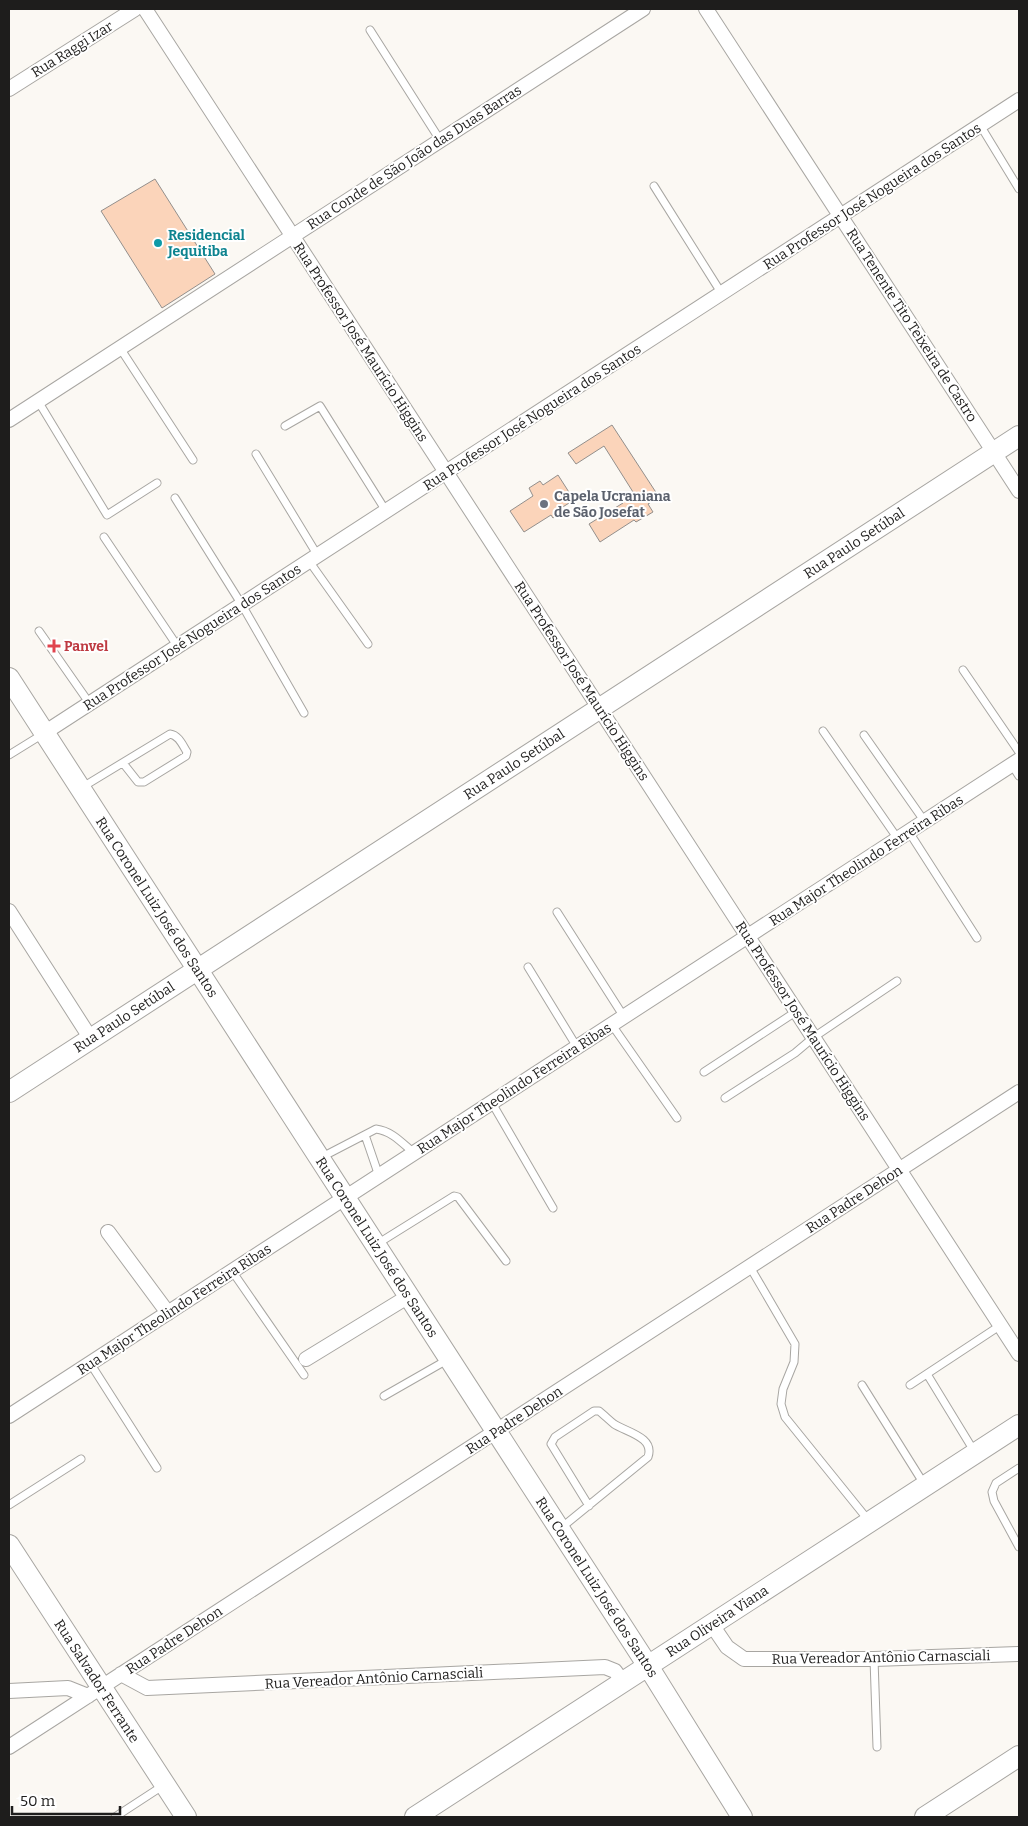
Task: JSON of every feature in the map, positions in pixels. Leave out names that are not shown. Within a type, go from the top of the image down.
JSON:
[{"type":"main road","name":"Rua Paulo Setúbal","points":[[9,1092],[1019,436]]},
{"type":"main road","name":"Rua Coronel Luiz José dos Santos","points":[[9,678],[560,1529],[742,1817]]},
{"type":"main road","name":"Rua Oliveira Viana","points":[[415,1817],[1019,1425]]},
{"type":"main road","name":"Rua Salvador Ferrante","points":[[9,1545],[95,1692],[186,1817]]},
{"type":"main road","points":[[925,1817],[1019,1756]]},
{"type":"street","name":"Rua Raggi Izar","points":[[9,89],[134,9]]},
{"type":"street","name":"Rua Professor José Maurício Higgins","points":[[145,9],[1019,1354]]},
{"type":"street","name":"Rua Conde de São João das Duas Barras","points":[[9,420],[643,9]]},
{"type":"street","name":"Rua Tenente Tito Teixeira de Castro","points":[[706,9],[1019,491]]},
{"type":"street","name":"Rua Professor José Nogueira dos Santos","points":[[44,733],[1019,100]]},
{"type":"street","name":"Rua Major Theolindo Ferreira Ribas","points":[[9,1416],[904,835],[1017,767]]},
{"type":"street","points":[[9,910],[91,1039]]},
{"type":"street","name":"Rua Padre Dehon","points":[[9,1747],[1019,1092]]},
{"type":"street","points":[[108,1232],[168,1313]]},
{"type":"street","points":[[306,1359],[409,1296]]},
{"type":"street","name":"Rua Vereador Antônio Carnasciali","points":[[712,1625],[727,1647],[744,1659],[874,1659],[1019,1654]]},
{"type":"street","name":"Rua Vereador Antônio Carnasciali","points":[[121,1674],[147,1688],[605,1667],[615,1671],[623,1682]]},
{"type":"street","points":[[9,1691],[68,1688],[95,1692]]},
{"type":"lane","points":[[370,30],[440,140]]},
{"type":"lane","points":[[980,126],[1019,189]]},
{"type":"lane","points":[[654,186],[722,294]]},
{"type":"lane","points":[[120,348],[194,460]]},
{"type":"lane","points":[[38,401],[107,515],[157,483]]},
{"type":"lane","points":[[285,426],[320,406],[386,511]]},
{"type":"lane","points":[[256,454],[314,558],[368,644]]},
{"type":"lane","points":[[175,498],[242,605],[304,713]]},
{"type":"lane","points":[[104,537],[178,646]]},
{"type":"lane","points":[[39,631],[90,704]]},
{"type":"lane","points":[[963,670],[1019,752]]},
{"type":"lane","points":[[823,731],[904,835],[977,938]]},
{"type":"lane","points":[[9,754],[44,733]]},
{"type":"lane","points":[[80,789],[170,734],[174,734],[188,752],[186,756],[140,783],[123,763]]},
{"type":"lane","points":[[864,735],[925,822]]},
{"type":"lane","points":[[557,912],[624,1017]]},
{"type":"lane","points":[[528,967],[577,1047]]},
{"type":"lane","points":[[724,1098],[795,1053],[814,1037],[897,981]]},
{"type":"lane","points":[[704,1072],[797,1011]]},
{"type":"lane","points":[[612,1025],[677,1118]]},
{"type":"lane","points":[[492,1103],[554,1208]]},
{"type":"lane","points":[[320,1158],[376,1129],[392,1134],[414,1153]]},
{"type":"lane","points":[[365,1135],[379,1176]]},
{"type":"lane","points":[[376,1245],[454,1196],[458,1196],[506,1261]]},
{"type":"lane","points":[[750,1267],[795,1344],[794,1362],[783,1389],[781,1404],[785,1417],[870,1522]]},
{"type":"lane","points":[[232,1271],[304,1375]]},
{"type":"lane","points":[[910,1384],[1001,1325]]},
{"type":"lane","points":[[384,1396],[450,1359]]},
{"type":"lane","points":[[90,1364],[158,1468]]},
{"type":"lane","points":[[928,1374],[976,1454]]},
{"type":"lane","points":[[862,1385],[926,1486]]},
{"type":"lane","points":[[560,1529],[589,1506],[648,1457],[650,1451],[649,1446],[638,1436],[615,1425],[599,1411],[594,1411],[555,1437],[552,1444],[589,1506]]},
{"type":"lane","points":[[9,1505],[81,1459]]},
{"type":"lane","points":[[1019,1468],[996,1483],[992,1492],[994,1501],[1019,1547]]},
{"type":"lane","points":[[874,1659],[878,1747]]},
{"type":"lane","points":[[115,1817],[164,1785]]},
{"type":"building","name":"Residencial Jequitiba","points":[[155,179],[215,274],[162,308],[101,211]]},
{"type":"building","points":[[612,425],[659,497],[648,504],[653,512],[636,522],[634,520],[600,542],[589,524],[623,503],[621,500],[633,492],[604,446],[576,464],[568,453]]},
{"type":"building","name":"Capela Ucraniana de São Josefat","points":[[558,475],[574,500],[561,508],[563,511],[553,518],[551,515],[524,532],[510,511],[533,496],[529,488],[540,481],[543,485]]},
{"type":"place","name":"Residencial Jequitiba","points":[[158,243]]},
{"type":"place","name":"Capela Ucraniana de São Josefat","points":[[544,504]]},
{"type":"place","name":"Panvel","points":[[54,646]]}]
